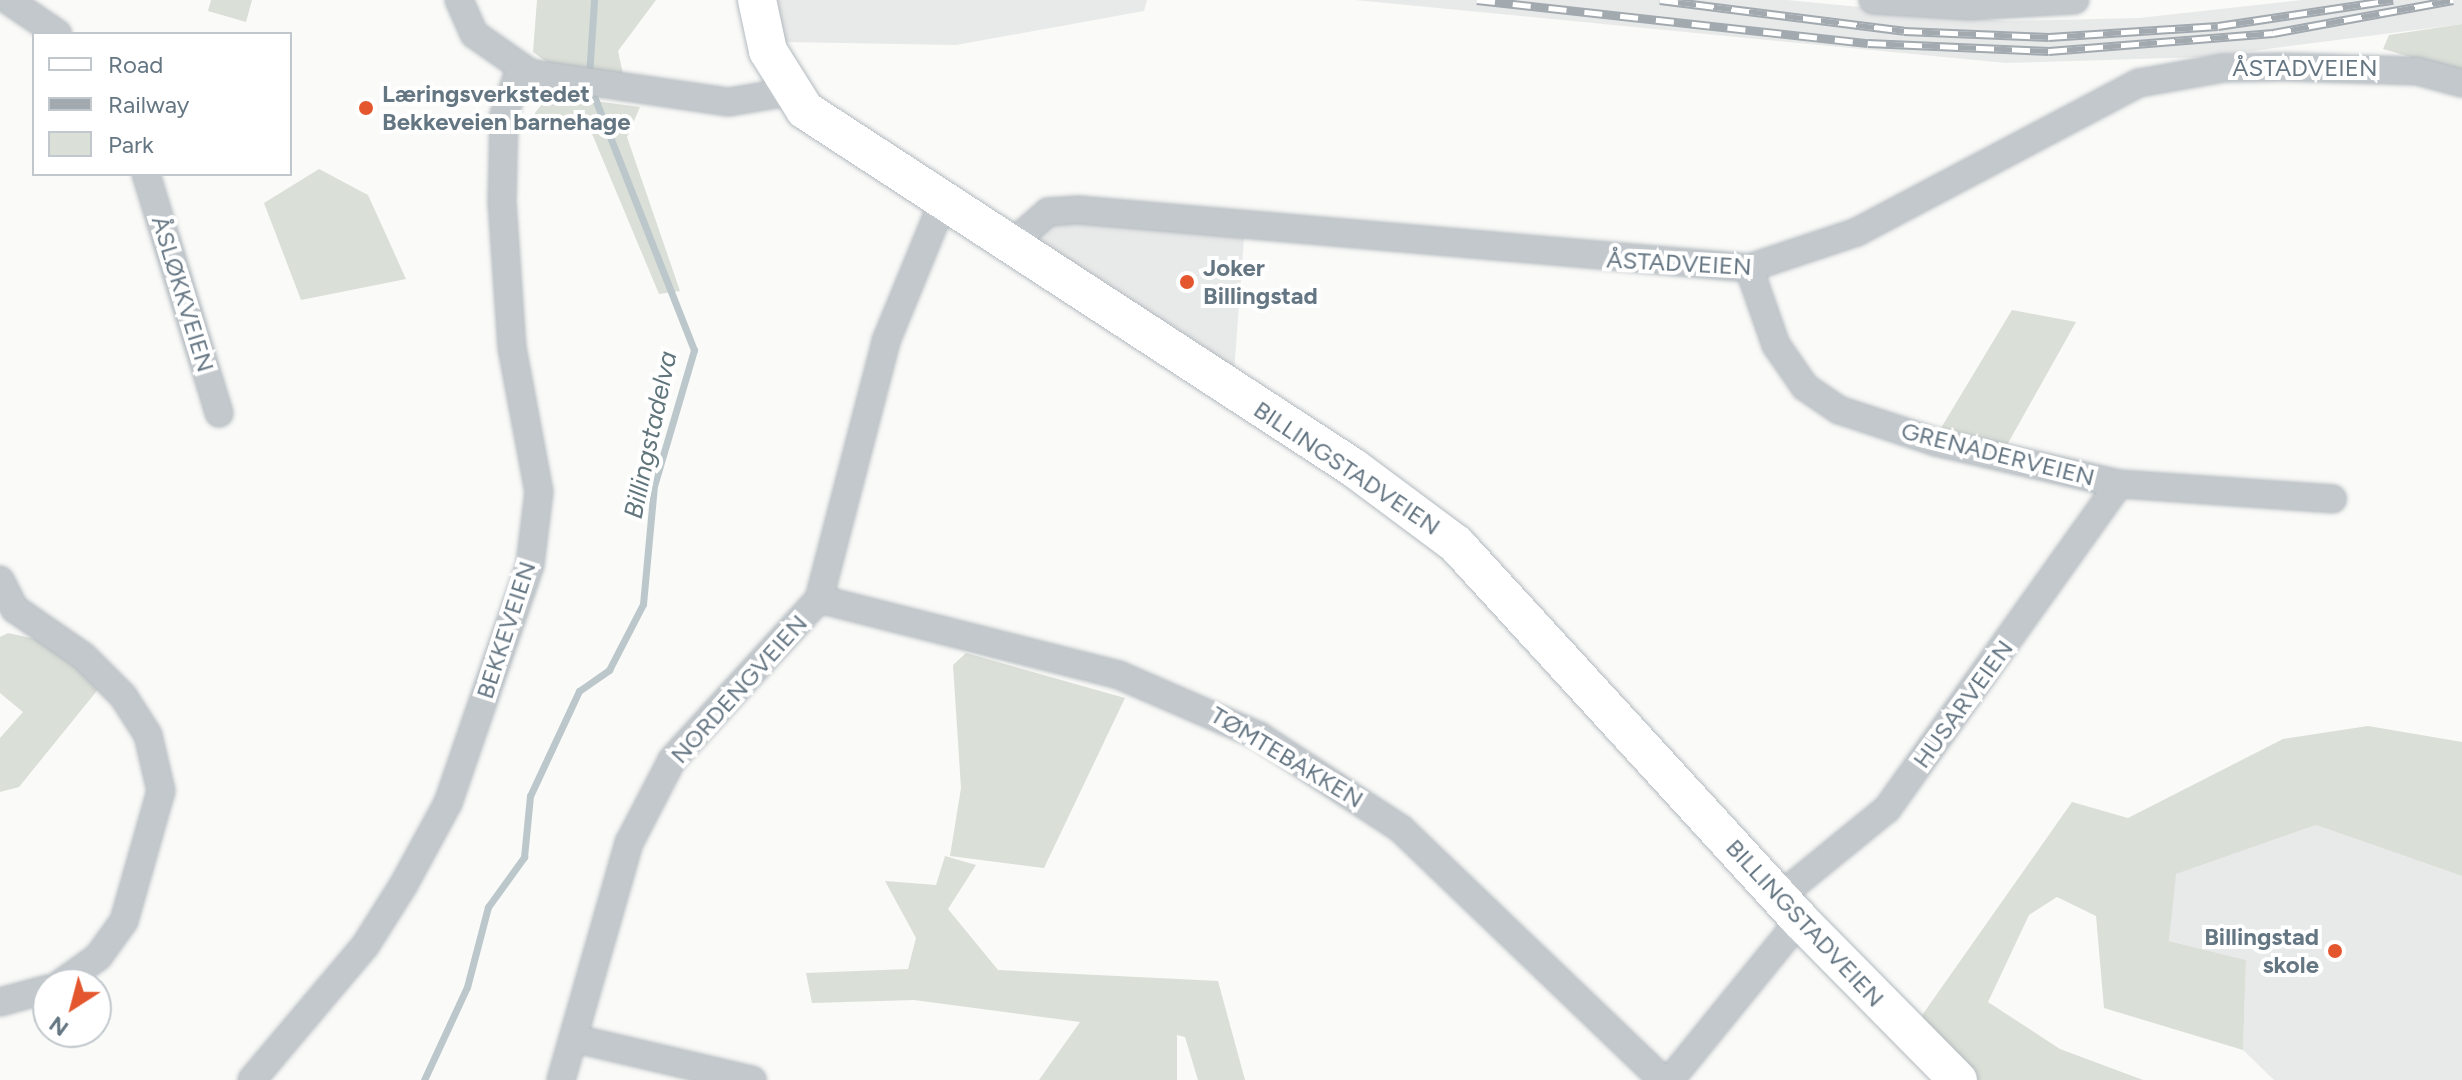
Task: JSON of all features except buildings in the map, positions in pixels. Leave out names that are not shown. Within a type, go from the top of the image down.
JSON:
[{"type":"main road","name":"BILLINGSTADVEIEN","points":[[757,0],[768,51],[789,92],[832,130],[1354,468],[1456,544],[1790,908],[1958,1080]]},
{"type":"street","points":[[8,0],[55,32]]},
{"type":"street","points":[[459,0],[474,34],[520,69],[550,78],[729,102],[789,92]]},
{"type":"street","points":[[1873,0],[1970,6],[2075,0]]},
{"type":"street","name":"ÅSTADVEIEN","points":[[1009,246],[1048,212],[1079,210],[1749,268],[1857,232],[2139,83],[2223,68],[2285,67],[2417,71],[2462,83]]},
{"type":"street","name":"BEKKEVEIEN","points":[[252,1080],[365,946],[448,803],[530,565],[539,492],[512,348],[502,203],[504,115],[520,69]]},
{"type":"street","name":"ÅSLØKKVEIEN","points":[[147,176],[219,413]]},
{"type":"street","name":"NORDENGVEIEN","points":[[561,1080],[577,1039],[629,843],[672,760],[819,599],[886,341],[943,202]]},
{"type":"street","name":"GRENADERVEIEN","points":[[1749,268],[1776,345],[1805,387],[1839,410],[1936,442],[2119,484],[2332,499]]},
{"type":"street","name":"HUSARVEIEN","points":[[1670,1080],[1790,908],[1887,809],[2119,484]]},
{"type":"street","points":[[0,580],[7,615],[83,656],[123,696],[148,735],[161,791],[124,921],[98,957],[83,968]]},
{"type":"street","name":"TØMTEBAKKEN","points":[[819,599],[1119,675],[1259,736],[1401,829],[1663,1080]]},
{"type":"street","points":[[0,1002],[32,993]]},
{"type":"street","points":[[577,1039],[752,1080]]},
{"type":"shaded area","points":[[777,0],[1147,0],[1144,11],[956,45],[784,42]]},
{"type":"shaded area","points":[[1355,0],[1787,0],[2006,21],[2139,18],[2302,0],[2462,0],[2462,24],[2205,57],[2006,63]]},
{"type":"shaded area","points":[[1098,221],[1244,238],[1234,373],[1029,234],[1051,223]]},
{"type":"shaded area","name":"Billingstad skole","points":[[2316,825],[2462,876],[2462,1080],[2274,1080],[2243,1050],[2246,960],[2169,941],[2175,874]]},
{"type":"green space","points":[[211,0],[252,0],[246,22],[208,11]]},
{"type":"green space","points":[[537,0],[656,0],[618,51],[623,74],[555,68],[533,52]]},
{"type":"green space","points":[[2462,24],[2462,72],[2383,49],[2389,35]]},
{"type":"green space","points":[[549,95],[640,107],[627,137],[680,291],[659,294],[590,129],[528,122]]},
{"type":"green space","points":[[319,169],[368,195],[406,279],[301,300],[264,203]]},
{"type":"green space","points":[[2012,310],[2076,322],[2007,445],[1941,428]]},
{"type":"green space","points":[[8,633],[45,641],[100,687],[19,787],[0,792],[0,738],[23,712],[0,693],[0,637]]},
{"type":"green space","points":[[966,653],[1125,698],[1044,868],[950,856],[961,788],[953,665]]},
{"type":"green space","points":[[2368,726],[2462,742],[2462,876],[2316,825],[2176,874],[2169,941],[2246,960],[2243,1050],[2104,1008],[2096,916],[2057,897],[2029,915],[1988,1002],[2060,1049],[2143,1080],[1976,1080],[1918,1021],[2072,802],[2128,818],[2283,739]]},
{"type":"green space","points":[[945,856],[976,865],[948,909],[998,970],[1218,981],[1245,1080],[1198,1080],[1185,1037],[1177,1035],[1177,1080],[1039,1080],[1080,1022],[914,1000],[812,1003],[806,973],[908,969],[916,938],[885,881],[936,885]]},
{"type":"waterway","name":"Billingstadelva","points":[[589,76],[594,0]]},
{"type":"waterway","name":"Billingstadelva","points":[[424,1080],[467,987],[488,907],[524,857],[530,796],[579,691],[609,670],[643,604],[654,486],[694,350],[591,88]]},
{"type":"railway","points":[[1477,0],[1868,43],[2049,51],[2273,33],[2453,0]]},
{"type":"railway","points":[[1660,0],[1904,31],[2049,37],[2218,26],[2393,0]]},
{"type":"place","name":"Læringsverkstedet Bekkeveien barnehage","points":[[366,108]]},
{"type":"place","name":"Joker Billingstad","points":[[1187,282]]},
{"type":"place","name":"Billingstad skole","points":[[2335,951]]}]
